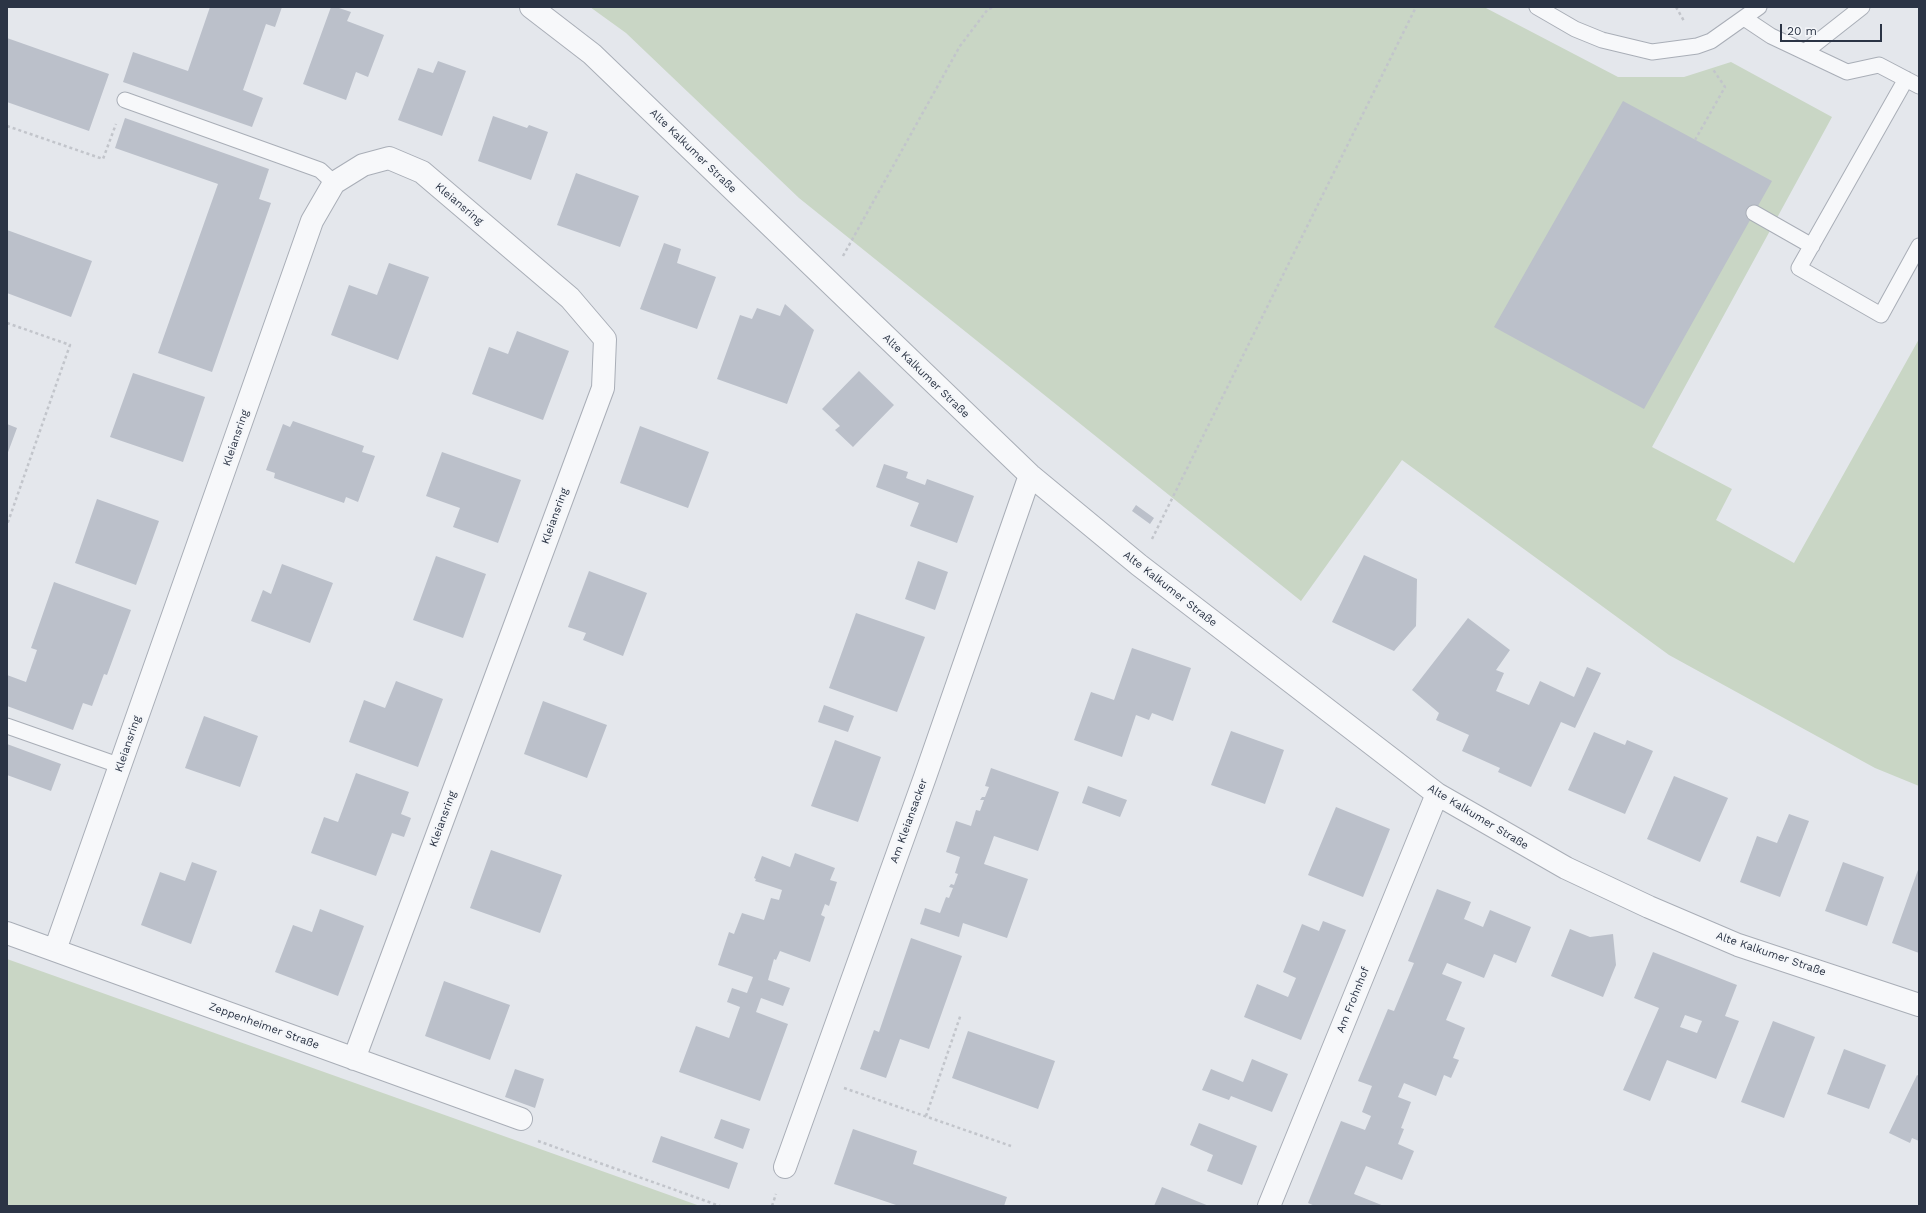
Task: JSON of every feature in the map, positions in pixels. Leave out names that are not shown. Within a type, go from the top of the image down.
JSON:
[{"type":"street","name":"Alte Kalkumer Straße","points":[[531,7],[592,54],[1030,475],[1139,565],[1437,794],[1566,868],[1649,907],[1738,945],[1919,1005]]},
{"type":"street","name":"Kleiansring","points":[[55,950],[312,221],[334,183],[363,165],[389,158],[422,172],[570,298],[605,339],[603,388],[354,1058]]},
{"type":"street","name":"Am Kleiansacker","points":[[785,1166],[1030,475]]},
{"type":"street","name":"Am Frohnhof","points":[[1269,1206],[1437,794]]},
{"type":"street","name":"Zeppenheimer Straße","points":[[7,933],[522,1119]]},
{"type":"lane","points":[[1537,7],[1575,29],[1602,40],[1652,52],[1697,46],[1711,41],[1759,7]]},
{"type":"lane","points":[[1806,51],[1862,7]]},
{"type":"lane","points":[[1744,18],[1771,36],[1806,51],[1847,72],[1879,65],[1913,82],[1800,268],[1881,315],[1919,246]]},
{"type":"lane","points":[[125,100],[320,170],[334,183]]},
{"type":"lane","points":[[1754,213],[1812,246]]},
{"type":"lane","points":[[7,726],[120,766]]},
{"type":"path","points":[[828,282],[960,46],[988,9],[995,7]]},
{"type":"path","points":[[1139,565],[1416,7]]},
{"type":"path","points":[[1676,7],[1697,46],[1725,87],[1695,140]]},
{"type":"path","points":[[7,126],[103,159],[125,100]]},
{"type":"path","points":[[7,323],[70,345],[8,516],[7,525]]},
{"type":"path","points":[[926,1116],[961,1014]]},
{"type":"path","points":[[817,1079],[1011,1146]]},
{"type":"path","points":[[522,1119],[516,1133],[720,1206]]},
{"type":"green space","points":[[590,7],[1484,7],[1618,77],[1684,77],[1731,62],[1832,117],[1652,447],[1732,489],[1716,520],[1794,563],[1919,339],[1919,786],[1875,768],[1669,655],[1402,460],[1301,601],[799,198],[626,33]]},
{"type":"green space","points":[[7,959],[700,1206],[7,1206]]},
{"type":"building","points":[[210,7],[282,7],[275,27],[266,24],[243,90],[263,98],[252,127],[123,82],[133,52],[188,71]]},
{"type":"building","points":[[331,7],[336,7],[351,12],[347,21],[384,35],[368,77],[356,72],[346,100],[303,84]]},
{"type":"building","points":[[7,38],[109,74],[89,131],[7,102]]},
{"type":"building","points":[[438,61],[466,71],[442,136],[398,120],[418,68],[433,73]]},
{"type":"building","points":[[1623,101],[1772,181],[1644,409],[1494,327]]},
{"type":"building","points":[[493,116],[527,128],[529,125],[548,132],[531,180],[478,161]]},
{"type":"building","points":[[125,118],[269,169],[259,199],[271,203],[212,372],[158,353],[218,184],[115,148]]},
{"type":"building","points":[[576,173],[639,196],[620,247],[557,225]]},
{"type":"building","points":[[7,230],[92,261],[71,317],[7,293]]},
{"type":"building","points":[[664,243],[681,249],[677,263],[716,277],[697,329],[640,309]]},
{"type":"building","points":[[389,263],[429,277],[398,360],[331,335],[349,285],[377,295]]},
{"type":"building","points":[[785,304],[814,330],[787,404],[717,379],[740,315],[752,319],[757,308],[780,316]]},
{"type":"building","points":[[517,331],[569,351],[543,420],[472,394],[489,347],[508,354]]},
{"type":"building","points":[[859,371],[894,405],[853,447],[835,430],[840,426],[822,409]]},
{"type":"building","points":[[133,373],[205,397],[183,462],[110,437]]},
{"type":"building","points":[[293,421],[364,446],[362,452],[375,456],[358,502],[346,497],[344,503],[274,478],[275,473],[266,470],[283,424],[290,427]]},
{"type":"building","points":[[7,424],[17,428],[7,455]]},
{"type":"building","points":[[640,426],[709,452],[688,508],[620,483]]},
{"type":"building","points":[[442,452],[521,480],[498,543],[453,527],[460,508],[426,496]]},
{"type":"building","points":[[884,464],[908,472],[906,478],[925,485],[927,479],[974,496],[957,543],[910,526],[919,503],[876,487]]},
{"type":"building","points":[[97,499],[159,521],[136,585],[75,563]]},
{"type":"building","points":[[1136,505],[1154,518],[1150,524],[1132,511]]},
{"type":"building","points":[[1364,555],[1417,579],[1416,626],[1394,651],[1332,622]]},
{"type":"building","points":[[436,556],[486,574],[463,638],[413,620]]},
{"type":"building","points":[[918,561],[948,572],[935,610],[905,599]]},
{"type":"building","points":[[282,564],[333,583],[310,643],[251,621],[263,590],[271,594]]},
{"type":"building","points":[[589,571],[647,593],[623,656],[583,640],[586,633],[568,627]]},
{"type":"building","points":[[54,582],[131,610],[107,675],[104,674],[92,706],[83,703],[73,730],[7,706],[7,675],[26,682],[37,650],[31,648]]},
{"type":"building","points":[[856,613],[925,637],[897,712],[829,688]]},
{"type":"building","points":[[1468,618],[1510,650],[1496,670],[1504,673],[1496,691],[1529,705],[1540,681],[1574,697],[1587,667],[1601,673],[1575,728],[1561,722],[1531,787],[1498,772],[1500,768],[1462,751],[1469,735],[1436,720],[1439,713],[1412,690]]},
{"type":"building","points":[[1132,648],[1191,668],[1173,721],[1152,713],[1149,720],[1136,715],[1122,757],[1074,740],[1091,692],[1114,700]]},
{"type":"building","points":[[396,681],[443,699],[418,767],[349,742],[364,700],[385,708]]},
{"type":"building","points":[[543,701],[607,725],[587,778],[524,754]]},
{"type":"building","points":[[824,705],[854,716],[848,732],[818,722]]},
{"type":"building","points":[[204,716],[258,736],[240,787],[185,768]]},
{"type":"building","points":[[1231,731],[1284,750],[1265,804],[1211,785]]},
{"type":"building","points":[[1594,732],[1625,745],[1627,740],[1653,751],[1625,814],[1568,790]]},
{"type":"building","points":[[835,740],[881,757],[858,822],[811,806]]},
{"type":"building","points":[[7,744],[61,764],[51,791],[7,775]]},
{"type":"building","points":[[991,768],[1059,792],[1038,851],[994,836],[984,864],[1028,879],[1007,938],[963,923],[959,937],[920,924],[925,908],[940,913],[946,897],[949,898],[953,888],[949,887],[951,884],[954,885],[958,874],[955,873],[960,857],[946,852],[956,821],[971,826],[976,810],[980,811],[984,800],[980,800],[982,797],[985,797],[989,787],[985,786]]},
{"type":"building","points":[[356,773],[409,792],[401,814],[411,818],[404,837],[392,833],[376,876],[311,853],[324,817],[338,822]]},
{"type":"building","points":[[1674,776],[1728,798],[1700,862],[1647,839]]},
{"type":"building","points":[[1088,786],[1127,800],[1120,817],[1082,803]]},
{"type":"building","points":[[1336,807],[1390,829],[1363,897],[1308,875]]},
{"type":"building","points":[[1789,814],[1809,821],[1780,897],[1740,882],[1757,836],[1777,843]]},
{"type":"building","points":[[491,850],[562,875],[540,933],[470,908]]},
{"type":"building","points":[[795,853],[835,868],[830,880],[837,882],[829,906],[825,904],[821,915],[825,917],[810,962],[780,951],[776,960],[774,959],[768,980],[790,988],[783,1006],[761,998],[756,1012],[788,1024],[760,1101],[679,1072],[696,1026],[729,1038],[740,1007],[727,1002],[732,988],[747,993],[753,977],[718,965],[729,932],[734,934],[742,913],[764,920],[771,898],[779,900],[782,890],[755,881],[756,879],[754,878],[762,856],[790,867]]},
{"type":"building","points":[[192,862],[217,871],[191,944],[141,925],[160,872],[185,881]]},
{"type":"building","points":[[1843,862],[1884,877],[1867,926],[1825,911]]},
{"type":"building","points":[[1919,867],[1919,953],[1892,943]]},
{"type":"building","points":[[1437,889],[1471,902],[1464,919],[1483,927],[1490,910],[1531,927],[1516,963],[1494,954],[1484,978],[1447,963],[1442,974],[1462,982],[1446,1020],[1465,1028],[1453,1058],[1459,1060],[1451,1078],[1444,1075],[1436,1096],[1404,1083],[1398,1097],[1411,1102],[1401,1128],[1404,1129],[1398,1144],[1414,1151],[1402,1180],[1366,1166],[1354,1194],[1384,1206],[1315,1206],[1308,1203],[1341,1121],[1365,1130],[1371,1116],[1362,1112],[1372,1086],[1358,1081],[1388,1009],[1394,1011],[1414,963],[1408,961]]},
{"type":"building","points":[[320,909],[364,926],[338,996],[275,972],[293,925],[312,932]]},
{"type":"building","points":[[1323,921],[1346,930],[1301,1040],[1244,1017],[1257,984],[1288,997],[1296,978],[1283,972],[1302,924],[1319,931]]},
{"type":"building","points":[[1570,929],[1590,937],[1613,934],[1616,965],[1603,997],[1551,976]]},
{"type":"building","points":[[911,938],[962,956],[929,1049],[900,1039],[886,1078],[860,1069],[874,1030],[879,1032]]},
{"type":"building","points":[[1653,952],[1737,985],[1725,1016],[1739,1021],[1716,1079],[1667,1060],[1650,1101],[1623,1090],[1659,1008],[1634,998]],"holes":[[[1685,1015],[1702,1021],[1697,1033],[1680,1027]]]},
{"type":"building","points":[[444,981],[510,1005],[490,1060],[425,1036]]},
{"type":"building","points":[[1773,1021],[1815,1037],[1784,1118],[1741,1102]]},
{"type":"building","points":[[968,1031],[1055,1061],[1038,1109],[952,1078]]},
{"type":"building","points":[[1844,1049],[1886,1065],[1869,1109],[1827,1094]]},
{"type":"building","points":[[1252,1059],[1288,1074],[1272,1112],[1231,1096],[1229,1100],[1202,1090],[1211,1069],[1243,1082]]},
{"type":"building","points":[[515,1069],[544,1079],[535,1108],[505,1097]]},
{"type":"building","points":[[1917,1075],[1919,1076],[1919,1141],[1912,1138],[1910,1143],[1889,1133]]},
{"type":"building","points":[[721,1119],[750,1129],[743,1149],[714,1138]]},
{"type":"building","points":[[1199,1123],[1257,1146],[1242,1185],[1207,1171],[1213,1155],[1190,1145]]},
{"type":"building","points":[[853,1129],[917,1151],[913,1164],[1007,1197],[1004,1206],[899,1206],[834,1184]]},
{"type":"building","points":[[661,1136],[738,1163],[729,1189],[652,1162]]},
{"type":"building","points":[[1162,1187],[1209,1206],[1154,1206]]}]
